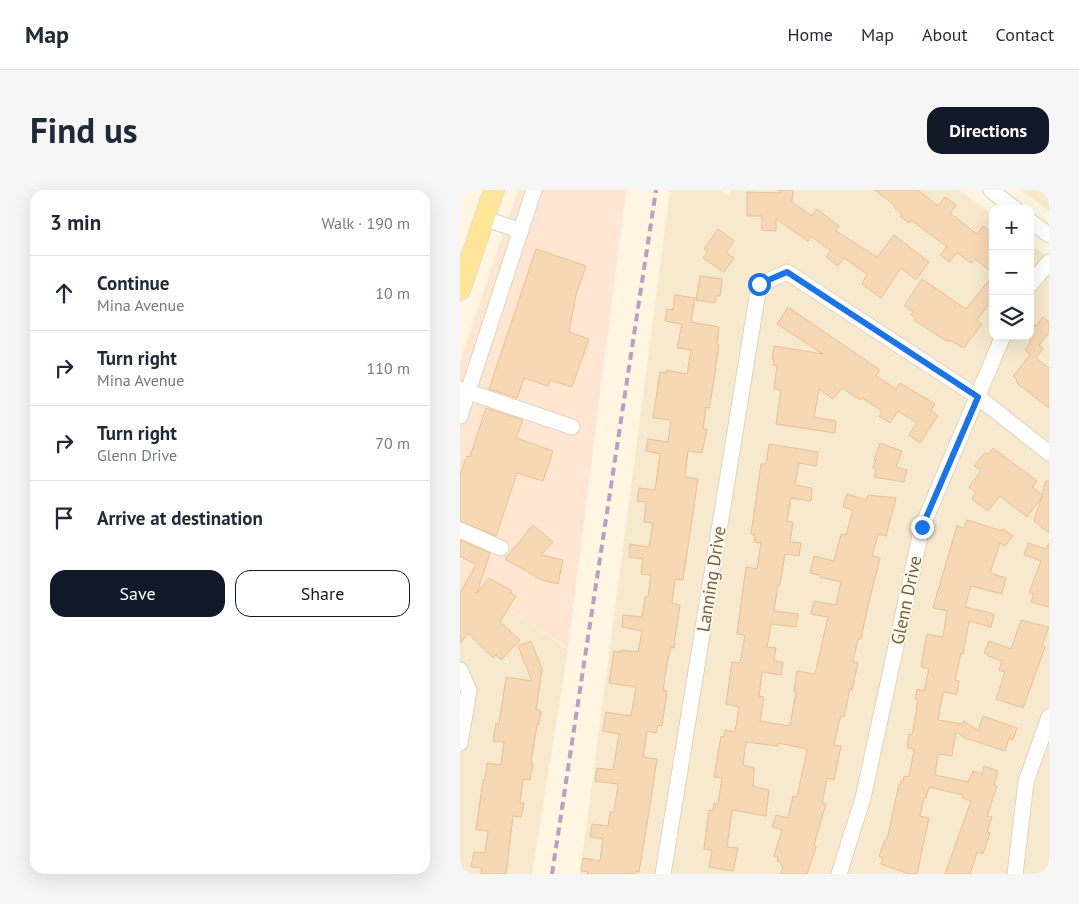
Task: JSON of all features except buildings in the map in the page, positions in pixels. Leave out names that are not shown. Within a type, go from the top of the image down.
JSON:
[{"type":"main road","points":[[460,290],[494,190]]},
{"type":"street","points":[[460,416],[464,390],[534,190]]},
{"type":"street","points":[[991,190],[1010,205]]},
{"type":"street","points":[[484,218],[520,231]]},
{"type":"street","points":[[1034,224],[1049,235]]},
{"type":"street","points":[[1034,280],[1049,262]]},
{"type":"street","name":"Lanning Drive","points":[[663,874],[759,284],[787,272],[978,397]]},
{"type":"street","name":"Glenn Drive","points":[[838,874],[863,798],[922,527],[1001,340]]},
{"type":"street","points":[[464,390],[572,427]]},
{"type":"street","points":[[978,397],[1049,453]]},
{"type":"street","points":[[460,530],[501,548]]},
{"type":"street","points":[[460,670],[469,690],[460,743]]},
{"type":"street","points":[[1016,874],[1026,782],[1049,717]]},
{"type":"shaded area","points":[[518,190],[626,190],[568,649],[460,575],[460,361]]},
{"type":"shaded area","points":[[670,190],[720,190],[729,197],[731,190],[959,190],[989,212],[989,340],[1034,340],[1034,247],[1049,258],[1049,874],[580,874]]},
{"type":"shaded area","points":[[1021,190],[1049,190],[1049,211]]},
{"type":"shaded area","points":[[460,575],[568,650],[532,874],[460,874]]},
{"type":"railway","points":[[552,874],[656,190]]},
{"type":"route","points":[[759,284],[787,272],[978,397],[922,527]]}]
